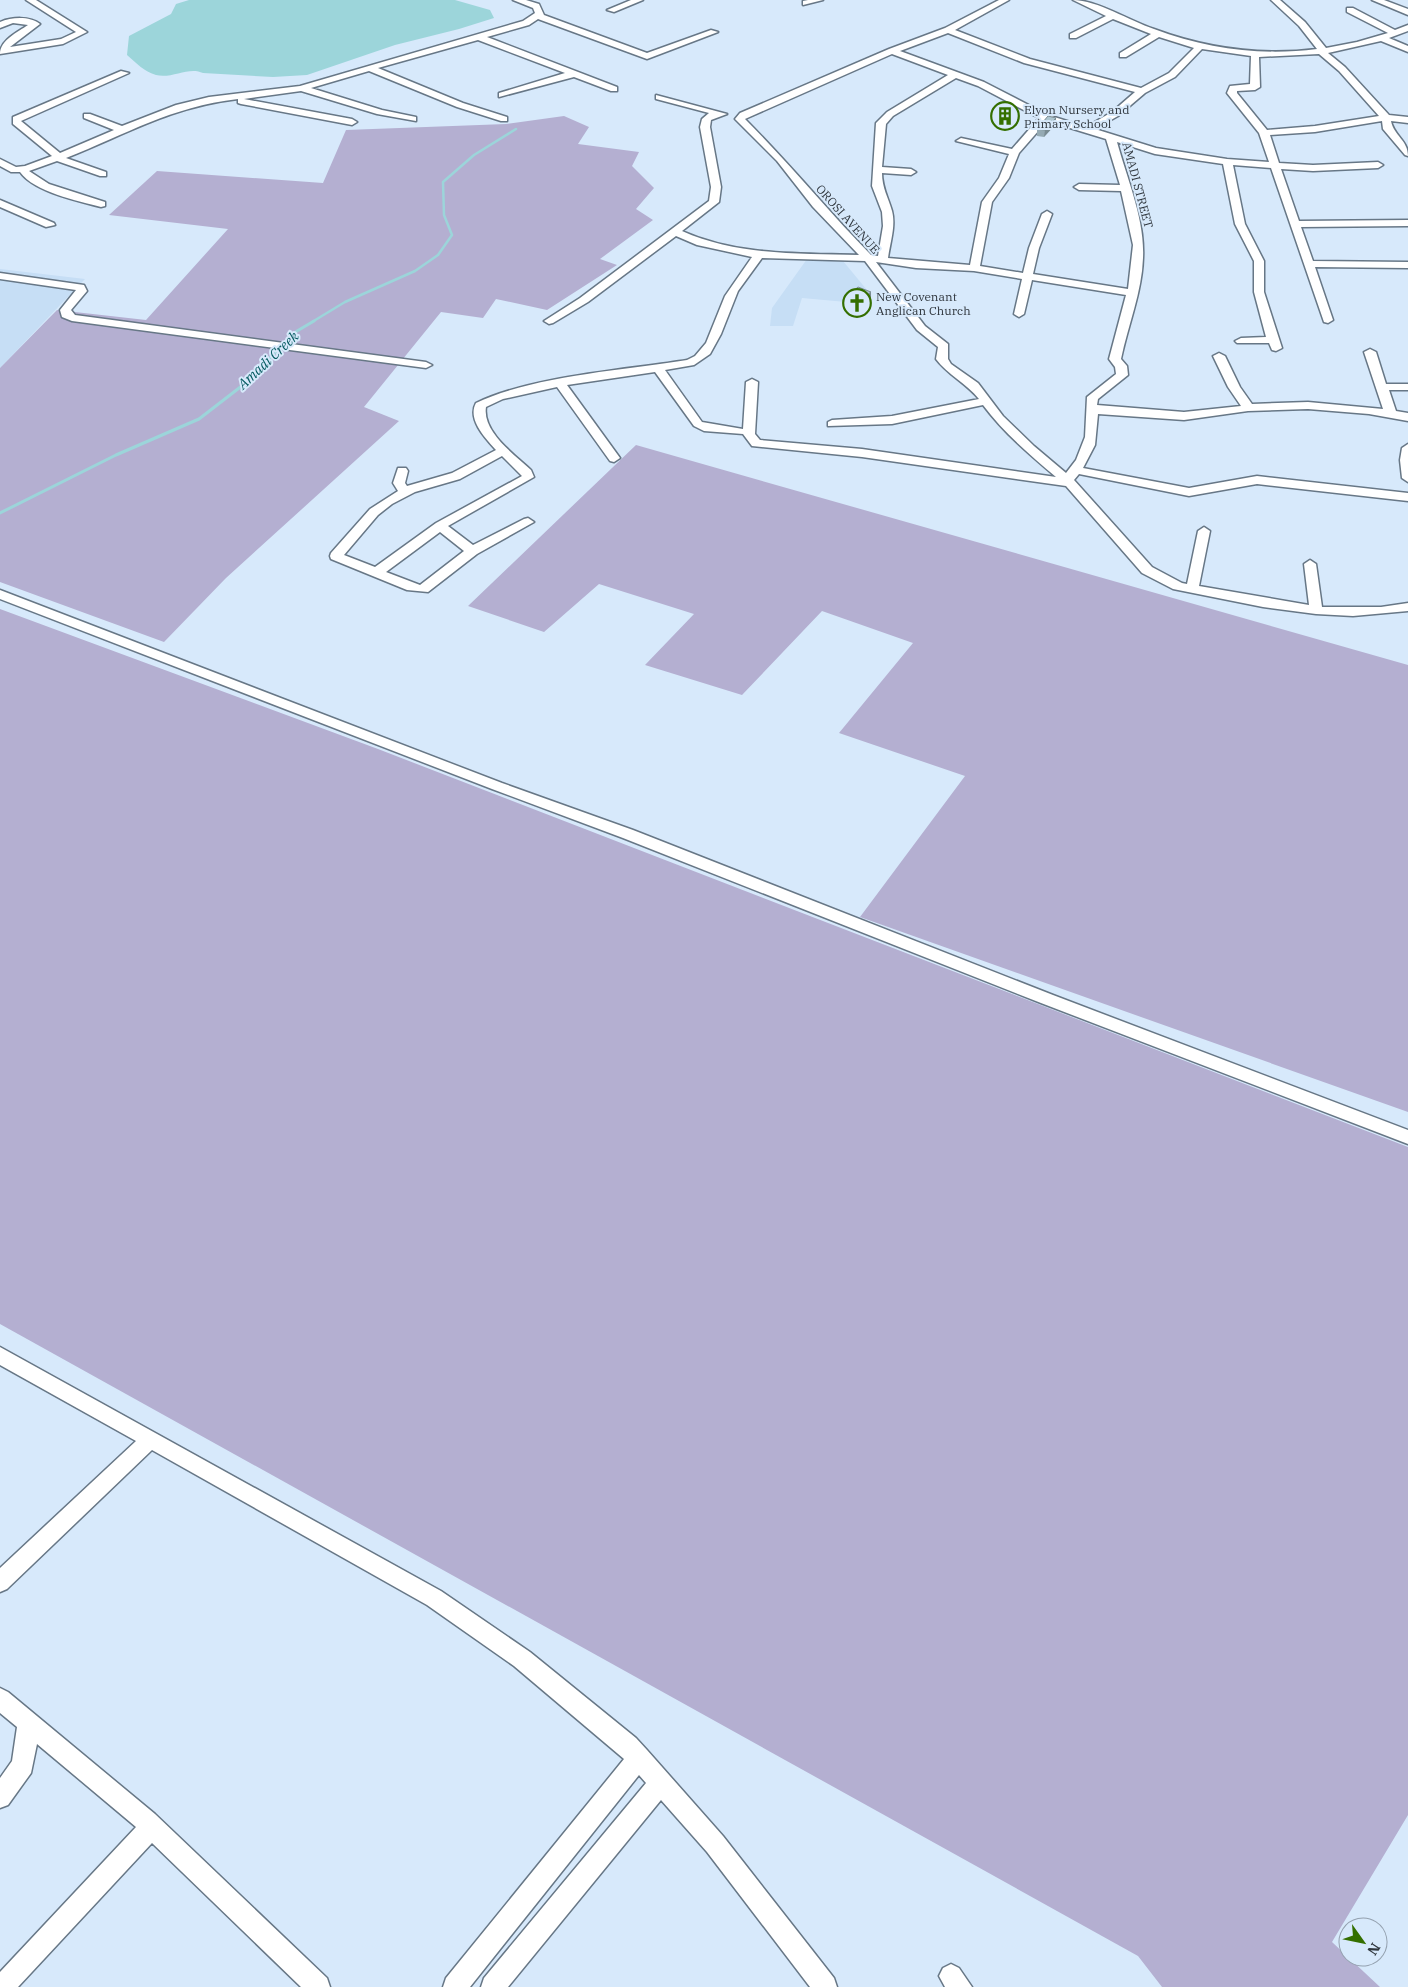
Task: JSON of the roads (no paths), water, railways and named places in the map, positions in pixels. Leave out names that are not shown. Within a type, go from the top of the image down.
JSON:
[{"type":"street","points":[[1,52],[42,43],[63,41],[83,32],[73,24],[30,0]]},
{"type":"street","points":[[517,0],[536,6],[540,14],[538,16]]},
{"type":"street","points":[[611,10],[639,0]]},
{"type":"street","points":[[806,3],[819,0]]},
{"type":"street","points":[[659,97],[740,117],[892,51],[948,30],[1005,0]]},
{"type":"street","points":[[1077,0],[1158,34],[1200,46],[1255,52],[1322,51],[1381,38],[1408,28]]},
{"type":"street","points":[[1276,0],[1302,24],[1322,51],[1349,75],[1386,118],[1388,129],[1408,153]]},
{"type":"street","points":[[1376,0],[1408,12]]},
{"type":"street","points":[[1387,4],[1396,0]]},
{"type":"street","points":[[1350,10],[1395,33]]},
{"type":"street","points":[[538,16],[647,56],[714,32]]},
{"type":"street","points":[[5,176],[179,108],[224,97],[278,93],[300,88],[480,37],[526,23],[538,16]]},
{"type":"street","points":[[1072,36],[1113,16]]},
{"type":"street","points":[[0,25],[12,20],[36,24],[8,43],[1,52]]},
{"type":"street","points":[[948,30],[1027,61],[1142,92]]},
{"type":"street","points":[[1123,55],[1158,34]]},
{"type":"street","points":[[480,37],[614,89]]},
{"type":"street","points":[[1381,38],[1408,49]]},
{"type":"street","points":[[1085,131],[1115,114],[1142,92],[1172,76],[1200,46]]},
{"type":"street","points":[[28,47],[74,47]]},
{"type":"street","points":[[892,51],[981,84],[1045,117],[1111,139],[1169,154],[1227,162],[1323,168],[1378,165]]},
{"type":"street","points":[[1255,52],[1255,87],[1233,88],[1231,91],[1264,133],[1328,320]]},
{"type":"street","points":[[372,69],[460,106],[504,119]]},
{"type":"street","points":[[104,174],[57,157],[15,120],[27,113],[124,73]]},
{"type":"street","points":[[502,95],[576,73]]},
{"type":"street","points":[[882,261],[888,226],[887,212],[877,186],[881,123],[884,118],[956,74]]},
{"type":"street","points":[[300,88],[380,112],[413,119]]},
{"type":"street","points":[[224,97],[277,109],[352,122]]},
{"type":"street","points":[[548,321],[584,300],[614,276],[707,210],[716,196],[705,127],[707,119],[716,112]]},
{"type":"street","points":[[87,116],[123,130]]},
{"type":"street","name":"OROSI AVENUE","points":[[740,117],[780,159],[817,205],[868,258],[921,328],[944,346],[944,362],[974,385],[999,418],[1030,449],[1069,482],[1147,570],[1158,578],[1192,589],[1316,610],[1379,612],[1408,607]]},
{"type":"street","points":[[974,268],[979,252],[984,209],[1004,178],[1014,152],[1045,117]]},
{"type":"street","points":[[1264,133],[1315,129],[1386,118],[1408,120]]},
{"type":"street","name":"AMADI STREET","points":[[1069,482],[1086,453],[1093,427],[1091,402],[1097,392],[1115,382],[1122,375],[1121,366],[1115,359],[1133,293],[1138,258],[1137,234],[1111,139]]},
{"type":"street","points":[[961,141],[1014,152]]},
{"type":"street","points":[[0,162],[20,170],[24,175],[55,190],[101,204]]},
{"type":"street","points":[[1227,162],[1240,224],[1259,261],[1259,292],[1274,344],[1241,341]]},
{"type":"street","points":[[878,170],[911,172]]},
{"type":"street","points":[[1079,187],[1124,188]]},
{"type":"street","points":[[0,203],[50,225]]},
{"type":"street","points":[[0,217],[17,210]]},
{"type":"street","points":[[1019,314],[1034,248],[1047,214]]},
{"type":"street","points":[[1296,224],[1408,223]]},
{"type":"street","points":[[676,232],[701,243],[758,255],[868,258],[916,266],[974,268],[1133,293]]},
{"type":"street","points":[[376,573],[440,526],[528,477],[527,473],[502,450],[480,420],[478,409],[480,405],[499,396],[560,383],[690,363],[704,356],[712,342],[730,296],[758,255]]},
{"type":"street","points":[[1308,264],[1408,266]]},
{"type":"street","points":[[0,276],[80,287],[82,291],[64,312],[72,318],[275,346],[426,364]]},
{"type":"street","points":[[1370,352],[1391,414]]},
{"type":"street","points":[[1218,356],[1234,387],[1249,408]]},
{"type":"street","points":[[658,368],[698,424],[704,428],[739,432]]},
{"type":"street","points":[[752,382],[749,435],[756,443],[862,453],[1069,482]]},
{"type":"street","points":[[560,383],[614,458]]},
{"type":"street","points":[[1381,387],[1408,387]]},
{"type":"street","points":[[832,424],[892,420],[985,401]]},
{"type":"street","points":[[1093,410],[1184,416],[1208,415],[1249,408],[1304,406],[1408,417]]},
{"type":"street","points":[[1408,448],[1406,460],[1408,478]]},
{"type":"street","points":[[502,450],[456,476],[404,491],[374,512],[337,554],[339,559],[412,587],[423,589],[472,551],[528,522]]},
{"type":"street","points":[[1077,470],[1189,492],[1208,491],[1241,480],[1257,480],[1408,497]]},
{"type":"street","points":[[402,471],[399,483],[404,491]]},
{"type":"street","points":[[440,526],[472,551]]},
{"type":"street","points":[[1192,589],[1204,531]]},
{"type":"street","points":[[1310,564],[1316,610]]},
{"type":"street","points":[[0,594],[488,783],[628,834],[1047,1000],[1408,1137]]},
{"type":"street","points":[[0,1355],[434,1598],[522,1659],[628,1746],[715,1844],[825,1987]]},
{"type":"street","points":[[0,1582],[151,1439]]},
{"type":"street","points":[[0,1699],[152,1827],[318,1987]]},
{"type":"street","points":[[0,1797],[23,1765],[28,1723]]},
{"type":"street","points":[[455,1987],[639,1758]]},
{"type":"street","points":[[494,1987],[661,1783]]},
{"type":"street","points":[[2,1987],[152,1827]]},
{"type":"waterway","name":"Amadi Creek","points":[[312,322],[345,302],[415,271],[438,255],[452,235],[444,215],[443,182],[474,155],[516,129]]},
{"type":"waterway","name":"Amadi Creek","points":[[0,513],[116,455],[199,419],[243,385],[297,331],[314,321]]},
{"type":"place","name":"Elyon Nursery and Primary School","points":[[1005,116]]},
{"type":"place","name":"New Covenant Anglican Church","points":[[857,303]]}]
